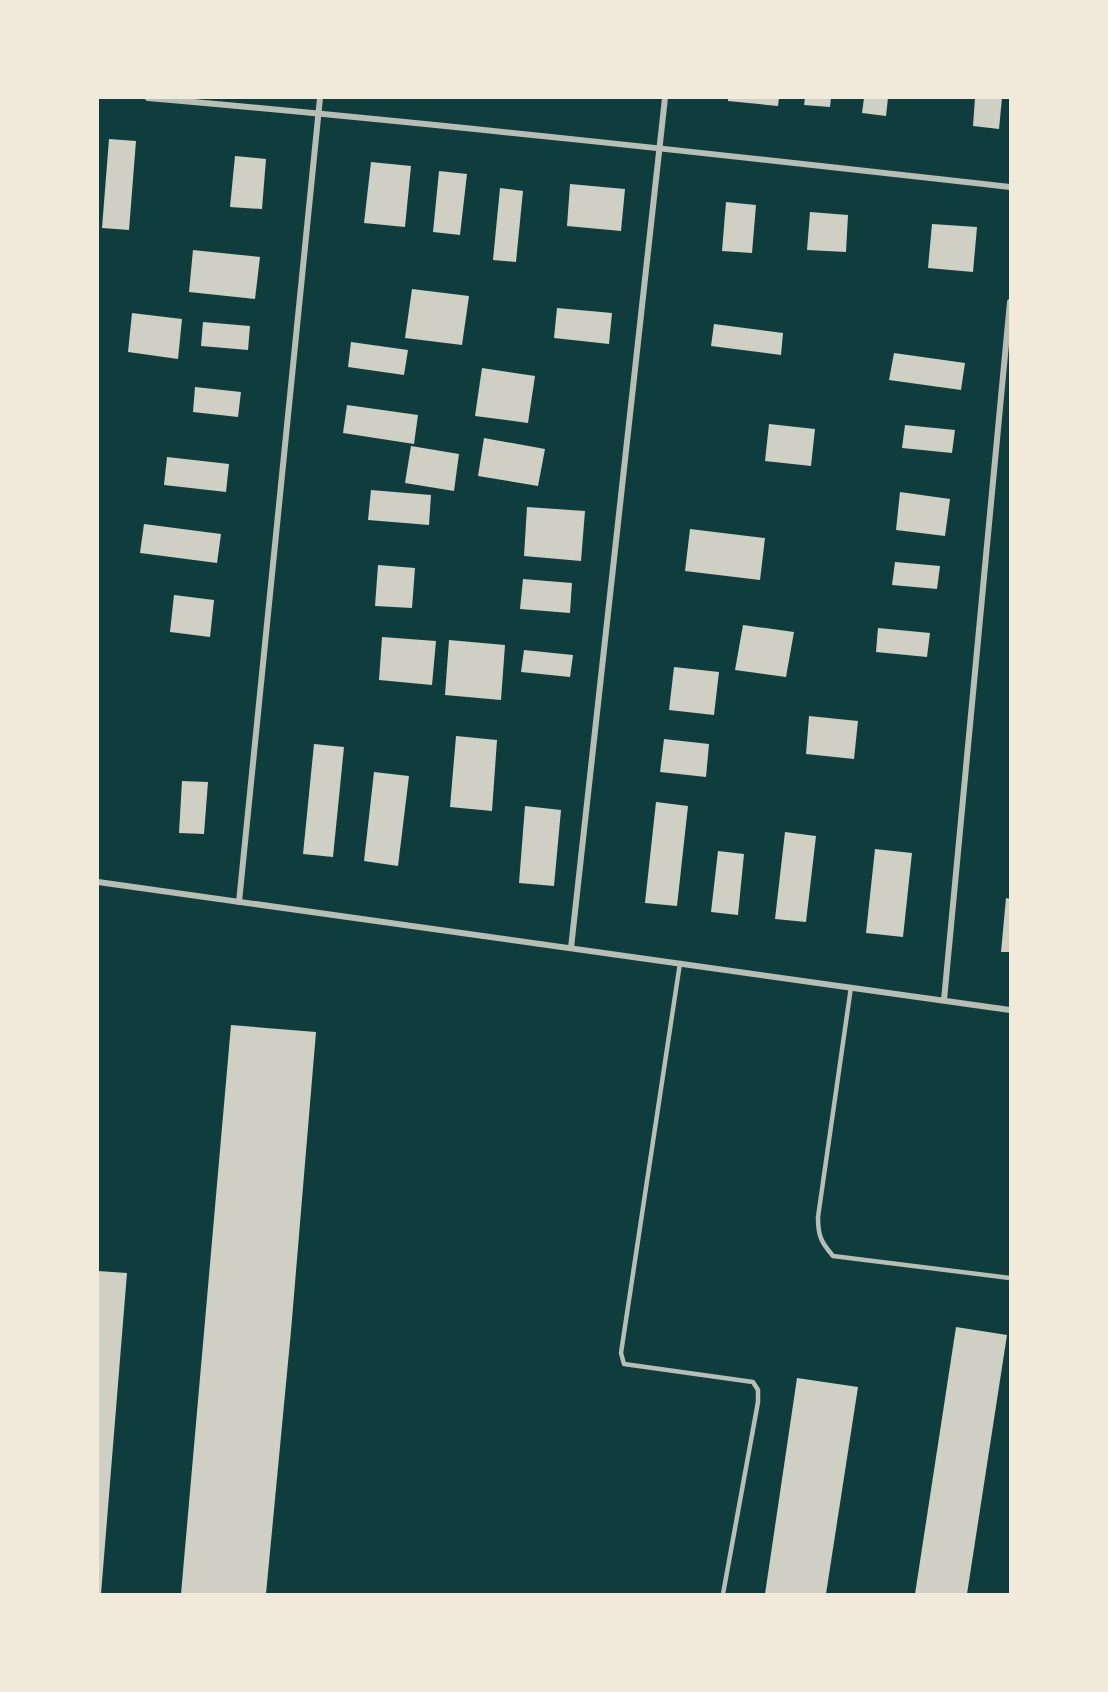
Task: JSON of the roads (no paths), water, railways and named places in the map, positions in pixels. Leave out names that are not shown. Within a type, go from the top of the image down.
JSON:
[{"type":"street","points":[[148,98],[318,112],[660,147],[1011,187]]},
{"type":"street","points":[[239,902],[320,98]]},
{"type":"street","points":[[571,948],[665,98]]},
{"type":"street","points":[[944,1000],[1011,302]]},
{"type":"street","points":[[98,882],[1011,1010]]},
{"type":"lane","points":[[680,963],[621,1353],[624,1364],[753,1382],[758,1390],[758,1402],[723,1594]]},
{"type":"lane","points":[[851,987],[818,1217],[818,1230],[823,1244],[833,1256],[1011,1278]]}]
